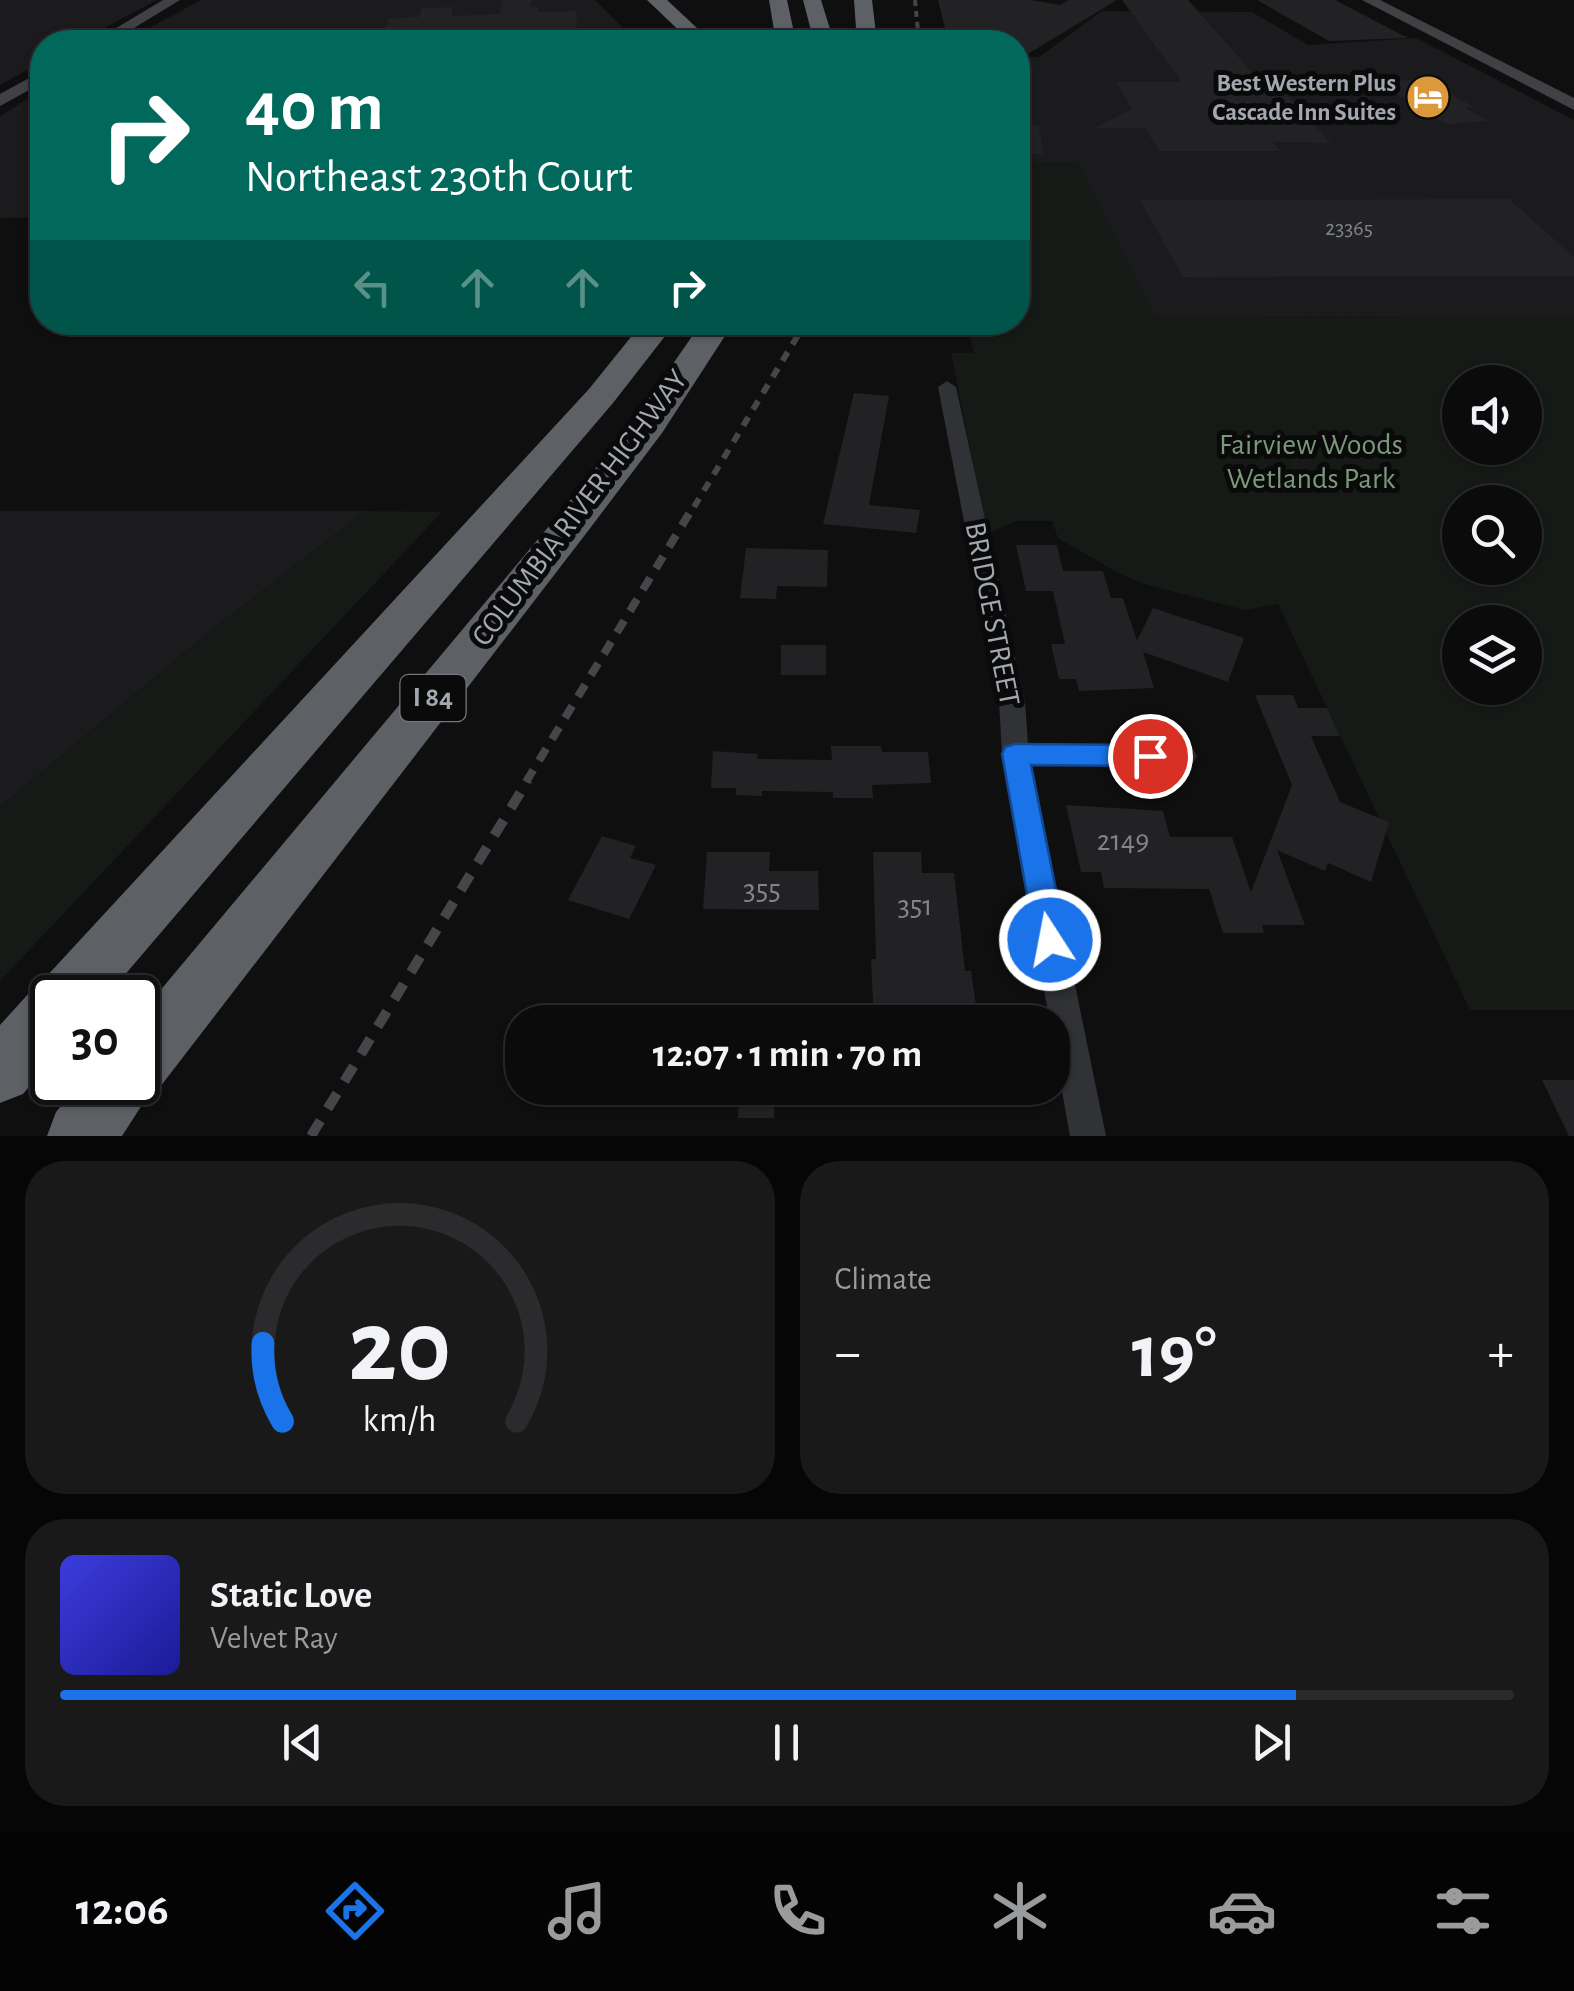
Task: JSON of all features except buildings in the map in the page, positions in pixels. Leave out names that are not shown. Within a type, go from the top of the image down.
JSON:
[{"type":"highway","points":[[656,0],[689,30]]},
{"type":"highway","points":[[778,0],[784,30]]},
{"type":"highway","points":[[812,0],[821,30]]},
{"type":"highway","points":[[863,0],[866,30]]},
{"type":"highway","points":[[601,396],[619,335]]},
{"type":"highway","name":"COLUMBIA RIVER HIGHWAY","points":[[86,975],[601,396],[650,335]]},
{"type":"highway","name":"COLUMBIA RIVER HIGHWAY","points":[[160,1038],[574,522],[648,426],[709,335]]},
{"type":"highway","points":[[0,1072],[30,1038]]},
{"type":"highway","points":[[80,1136],[105,1105]]},
{"type":"main road","points":[[121,30],[174,0]]},
{"type":"main road","points":[[1369,0],[1574,106]]},
{"type":"main road","points":[[0,101],[30,83]]},
{"type":"street","name":"BRIDGE STREET","points":[[948,387],[1012,702],[1015,754],[1088,1136]]},
{"type":"street","points":[[1015,754],[1184,756]]},
{"type":"shaded area","points":[[0,0],[157,0],[101,30],[30,30],[30,69],[0,85]]},
{"type":"shaded area","points":[[201,0],[595,0],[625,30],[145,30]]},
{"type":"shaded area","points":[[1102,11],[1252,12],[1308,45],[1416,38],[1574,120],[1574,317],[1154,316],[1077,162],[1030,162],[1030,57],[1039,57]]},
{"type":"shaded area","points":[[30,97],[30,217],[0,218],[0,116]]},
{"type":"shaded area","points":[[0,511],[365,511],[203,637],[0,807]]},
{"type":"green space","name":"Fairview Woods Wetlands Park","points":[[1030,162],[1077,162],[1154,316],[1574,317],[1574,1010],[1470,1010],[1278,604],[1245,610],[1144,584],[1058,538],[1052,521],[1016,521],[987,534],[951,353],[974,353],[969,335],[1030,335]]},
{"type":"green space","points":[[365,511],[442,512],[0,981],[0,807],[203,637]]},
{"type":"railway","points":[[915,0],[918,30]]},
{"type":"railway","points":[[694,507],[798,335]]},
{"type":"railway","points":[[526,782],[695,504]]},
{"type":"railway","points":[[311,1136],[528,780]]},
{"type":"place","name":"Best Western Plus Cascade Inn Suites","points":[[1428,97]]},
{"type":"route","points":[[1050,940],[1015,754],[1150,756]]}]
